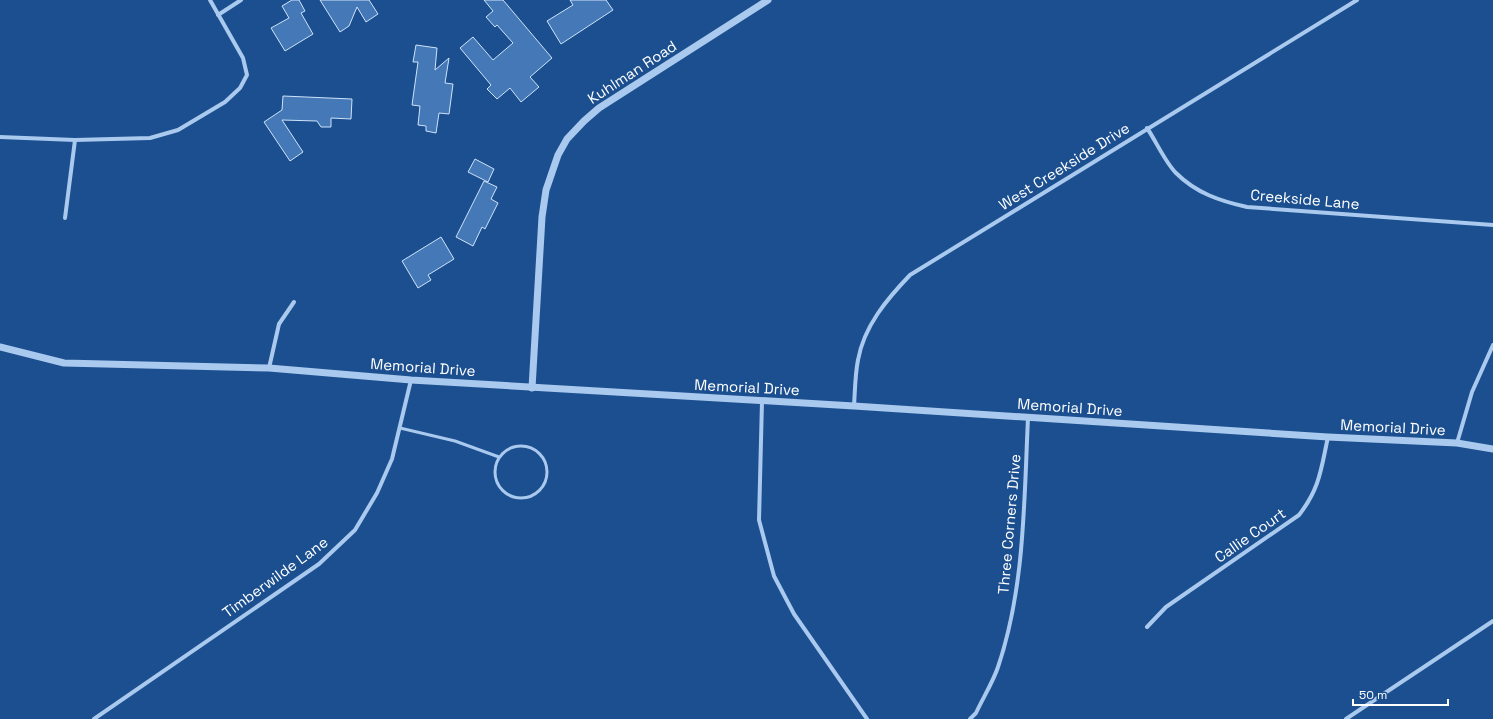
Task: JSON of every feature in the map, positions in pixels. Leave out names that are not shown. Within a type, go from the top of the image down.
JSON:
[{"type":"street","points":[[0,137],[75,140],[150,138],[178,130],[225,102],[240,88],[247,74],[243,58],[210,0]]},
{"type":"street","points":[[218,15],[241,0]]},
{"type":"street","name":"Kuhlman Road","points":[[532,388],[542,216],[546,190],[558,155],[567,140],[599,108],[768,0]]},
{"type":"street","name":"West Creekside Drive","points":[[854,406],[858,359],[871,324],[887,300],[910,275],[1357,0]]},
{"type":"street","name":"Creekside Lane","points":[[1147,128],[1175,172],[1199,192],[1224,202],[1247,207],[1493,225]]},
{"type":"street","points":[[66,218],[75,140]]},
{"type":"street","points":[[269,368],[279,324],[294,302]]},
{"type":"street","points":[[1457,443],[1472,392],[1493,345]]},
{"type":"street","name":"Memorial Drive","points":[[0,347],[64,363],[269,368],[532,388],[1457,443],[1493,449]]},
{"type":"street","name":"Timberwilde Lane","points":[[94,719],[319,564],[354,530],[377,493],[392,459],[411,380]]},
{"type":"street","points":[[762,401],[759,520],[774,576],[794,614],[867,719]]},
{"type":"street","name":"Three Corners Drive","points":[[970,719],[976,713],[998,668],[1012,617],[1020,568],[1028,418]]},
{"type":"street","name":"Callie Court","points":[[1147,627],[1166,607],[1299,515],[1311,499],[1318,485],[1328,436]]},
{"type":"street","points":[[1346,719],[1493,621]]},
{"type":"lane","points":[[400,428],[455,441],[499,456]]},
{"type":"lane","points":[[514,446],[532,448],[539,453],[544,460],[547,469],[547,478],[543,486],[537,493],[530,497],[513,498],[506,494],[500,488],[495,477],[495,465],[499,456],[514,446]]},
{"type":"building","points":[[292,0],[299,0],[305,11],[301,13],[313,34],[285,51],[271,28],[289,18],[282,6]]},
{"type":"building","points":[[320,0],[369,0],[378,14],[366,22],[357,7],[349,26],[340,32]]},
{"type":"building","points":[[484,0],[503,0],[552,58],[530,77],[539,87],[521,102],[510,88],[497,99],[487,89],[491,85],[460,48],[473,37],[493,60],[513,43],[497,25],[495,27],[486,17],[493,11]]},
{"type":"building","points":[[570,0],[606,0],[613,10],[561,44],[547,21],[573,5]]},
{"type":"building","points":[[416,45],[437,48],[435,70],[449,58],[445,83],[453,84],[449,114],[439,113],[436,133],[426,131],[426,126],[418,125],[420,106],[412,105],[418,62],[413,62]]},
{"type":"building","points":[[283,96],[352,99],[351,119],[331,118],[331,127],[321,127],[317,121],[282,120],[303,152],[290,161],[264,122],[282,110]]},
{"type":"building","points":[[475,159],[494,169],[488,182],[468,172]]},
{"type":"building","points":[[484,181],[497,187],[491,199],[498,203],[485,229],[482,227],[473,246],[456,237]]},
{"type":"building","points":[[441,237],[454,259],[428,275],[431,280],[418,288],[402,261]]}]
